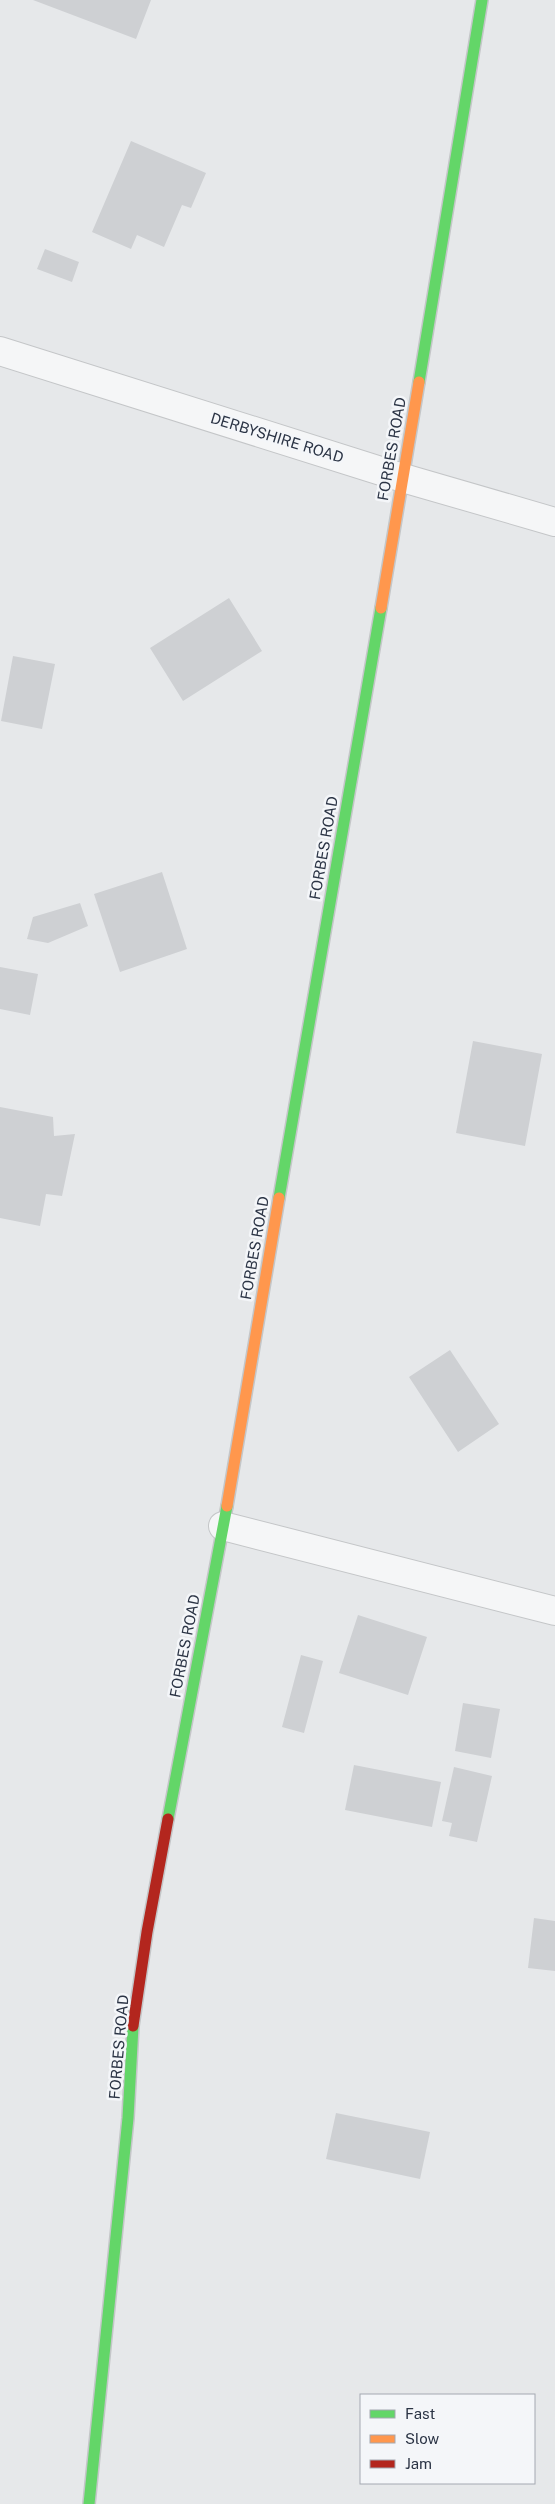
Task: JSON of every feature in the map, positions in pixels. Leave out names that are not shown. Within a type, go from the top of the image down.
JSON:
[{"type":"main road","name":"FORBES ROAD","points":[[89,2504],[128,2118],[134,2016],[148,1923],[223,1526],[403,478],[482,0]]},
{"type":"street","name":"DERBYSHIRE ROAD","points":[[0,351],[403,478],[555,522]]},
{"type":"street","points":[[223,1526],[555,1611]]},
{"type":"building","points":[[33,0],[151,0],[136,39]]},
{"type":"building","points":[[131,141],[206,173],[191,208],[182,205],[164,247],[137,235],[131,249],[92,232]]},
{"type":"building","points":[[45,249],[79,262],[72,282],[37,269]]},
{"type":"building","points":[[229,598],[262,651],[183,701],[150,648]]},
{"type":"building","points":[[13,656],[55,664],[42,729],[1,721]]},
{"type":"building","points":[[162,872],[187,949],[120,972],[94,894]]},
{"type":"building","points":[[80,903],[88,926],[48,943],[27,939],[33,917]]},
{"type":"building","points":[[0,967],[38,974],[30,1015],[0,1009]]},
{"type":"building","points":[[473,1041],[542,1054],[525,1146],[456,1133]]},
{"type":"building","points":[[0,1107],[53,1117],[54,1136],[75,1134],[62,1196],[46,1194],[40,1226],[0,1218]]},
{"type":"building","points":[[450,1350],[499,1424],[458,1452],[409,1377]]},
{"type":"building","points":[[358,1615],[427,1637],[408,1695],[339,1673]]},
{"type":"building","points":[[301,1655],[323,1661],[304,1733],[282,1727]]},
{"type":"building","points":[[463,1703],[500,1709],[491,1758],[455,1751]]},
{"type":"building","points":[[354,1765],[441,1782],[432,1827],[345,1810]]},
{"type":"building","points":[[454,1767],[492,1776],[477,1842],[449,1836],[452,1823],[442,1821]]},
{"type":"building","points":[[534,1918],[555,1921],[555,1971],[528,1968]]},
{"type":"building","points":[[336,2113],[430,2132],[420,2179],[326,2159]]},
{"type":"traffic: fast","points":[[419,382],[482,0]]},
{"type":"traffic: fast","points":[[279,1198],[381,608]]},
{"type":"traffic: fast","points":[[168,1819],[227,1506]]},
{"type":"traffic: fast","points":[[89,2504],[128,2118],[133,2026]]},
{"type":"traffic: slow","points":[[381,608],[419,382]]},
{"type":"traffic: slow","points":[[227,1506],[279,1198]]},
{"type":"traffic: jam","points":[[133,2026],[147,1932],[168,1819]]}]
